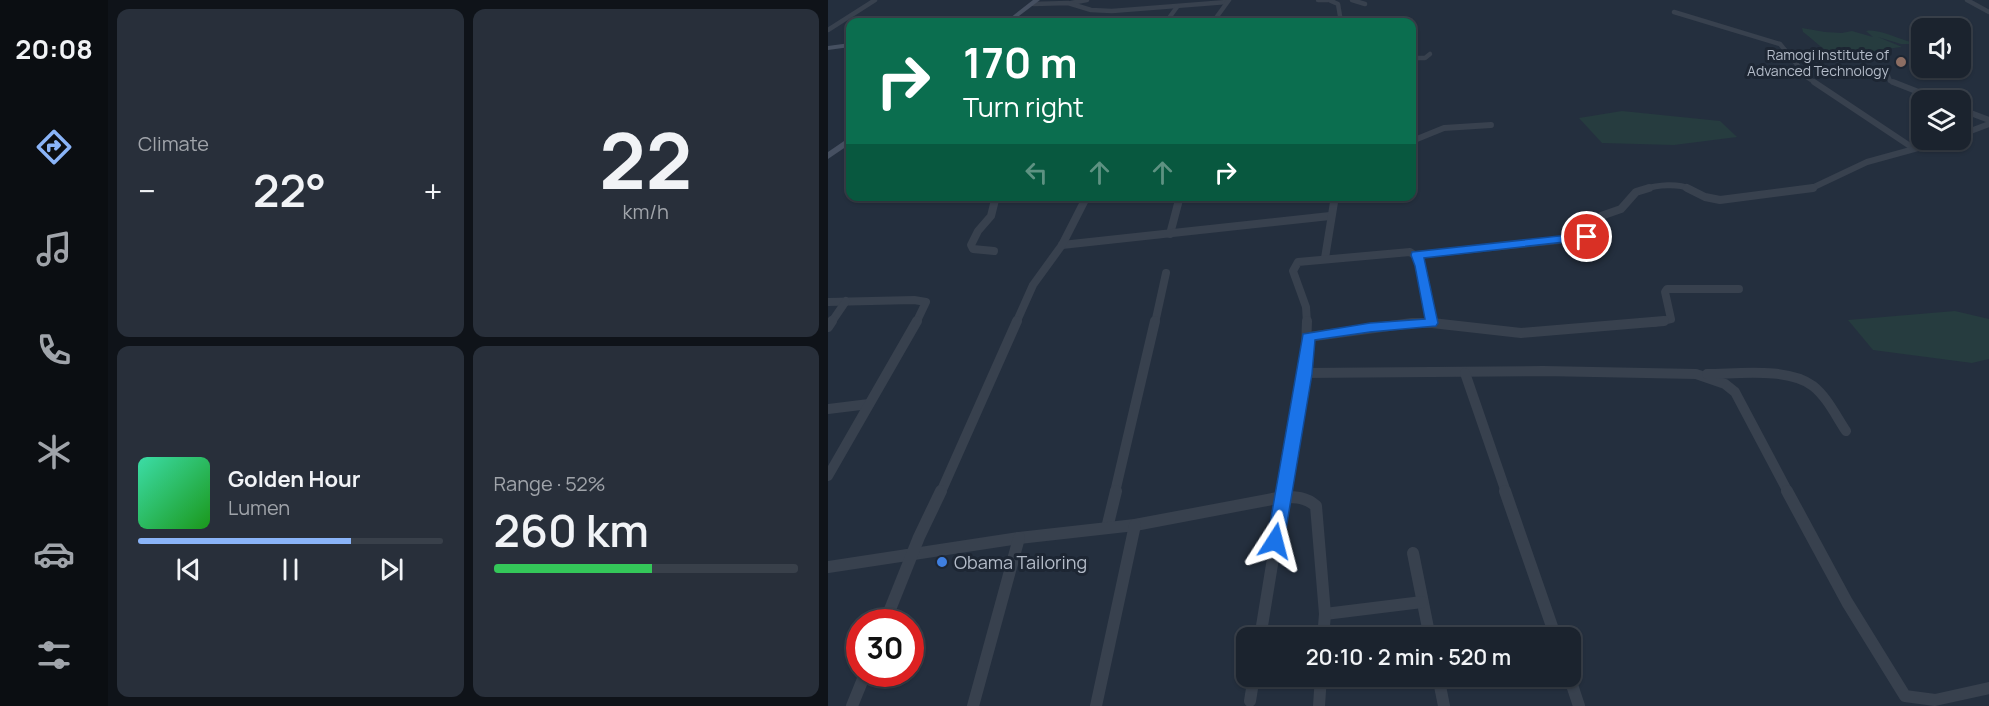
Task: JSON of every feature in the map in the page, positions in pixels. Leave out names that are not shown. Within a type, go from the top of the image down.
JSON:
[{"type":"main road","points":[[1013,18],[1035,2]]},
{"type":"main road","points":[[828,48],[846,46]]},
{"type":"main road","points":[[828,156],[846,144]]},
{"type":"street","points":[[847,18],[875,0]]},
{"type":"street","points":[[1035,2],[1068,3],[1087,0]]},
{"type":"street","points":[[1318,0],[1332,0],[1338,4],[1340,18]]},
{"type":"street","points":[[1352,0],[1365,4]]},
{"type":"street","points":[[1967,0],[1989,12]]},
{"type":"street","points":[[1068,3],[1097,11],[1177,7],[1228,1]]},
{"type":"street","points":[[1216,18],[1228,1]]},
{"type":"street","points":[[1169,18],[1177,7]]},
{"type":"street","points":[[1674,12],[1780,44],[1808,78],[1911,147]]},
{"type":"street","points":[[828,30],[846,19]]},
{"type":"street","points":[[1416,58],[1425,58],[1430,54]]},
{"type":"street","points":[[1886,71],[1889,80],[1914,90]]},
{"type":"street","points":[[1971,114],[1989,122]]},
{"type":"street","points":[[1971,130],[1989,122]]},
{"type":"street","points":[[1416,139],[1444,128],[1491,125]]},
{"type":"street","points":[[1262,627],[1305,374],[1308,337],[1306,307],[1294,268],[1295,264],[1325,258],[1399,252],[1410,252],[1417,255],[1587,237],[1596,229],[1601,216],[1621,209],[1636,192],[1654,186],[1684,186],[1705,197],[1720,200],[1812,188],[1867,162],[1911,149]]},
{"type":"street","points":[[994,251],[979,251],[971,245],[978,231],[991,216],[995,201]]},
{"type":"street","points":[[890,609],[912,553],[957,458],[1033,285],[1062,245],[1084,201]]},
{"type":"street","points":[[1170,234],[1179,201]]},
{"type":"street","points":[[1325,258],[1334,201]]},
{"type":"street","points":[[1062,245],[1330,216]]},
{"type":"street","points":[[1417,255],[1432,323]]},
{"type":"street","points":[[1107,528],[1166,273]]},
{"type":"street","points":[[1308,337],[1370,327],[1432,323],[1521,333],[1662,322],[1671,320],[1672,316],[1665,292],[1667,289],[1739,289]]},
{"type":"street","points":[[828,302],[914,300],[926,302],[925,310],[828,476]]},
{"type":"street","points":[[828,327],[846,301]]},
{"type":"street","points":[[1305,374],[1543,371],[1770,374],[1809,383],[1824,399],[1846,431]]},
{"type":"street","points":[[1465,373],[1552,627]]},
{"type":"street","points":[[1696,374],[1725,384],[1739,397],[1847,602],[1905,696],[1912,702],[1929,705],[1989,688]]},
{"type":"street","points":[[828,409],[869,404]]},
{"type":"street","points":[[828,567],[1019,538],[1135,525],[1283,497],[1309,499],[1316,506],[1325,614],[1324,627]]},
{"type":"street","points":[[1096,706],[1135,525]]},
{"type":"street","points":[[973,706],[1019,538]]},
{"type":"street","points":[[1413,553],[1428,627]]},
{"type":"street","points":[[1325,614],[1422,602]]},
{"type":"street","points":[[852,706],[860,687]]},
{"type":"street","points":[[1251,700],[1253,687]]},
{"type":"street","points":[[1319,706],[1320,687]]},
{"type":"street","points":[[1440,687],[1444,706]]},
{"type":"street","points":[[1573,687],[1579,706]]},
{"type":"green space","points":[[1802,28],[1825,32],[1852,31],[1873,37],[1866,31],[1871,30],[1911,42],[1911,44],[1901,44],[1878,37],[1902,47],[1839,55],[1821,47],[1803,32]]},
{"type":"green space","points":[[1622,111],[1720,121],[1737,137],[1674,145],[1602,143],[1579,118]]},
{"type":"green space","points":[[1955,311],[1989,319],[1989,359],[1972,363],[1873,350],[1848,320]]},
{"type":"place","name":"Ramogi Institute of Advanced Technology","points":[[1901,62]]},
{"type":"place","name":"Obama Tailoring","points":[[942,562]]},
{"type":"route","points":[[1275,541],[1305,374],[1308,337],[1370,327],[1432,323],[1420,259],[1417,255],[1587,237]]}]
